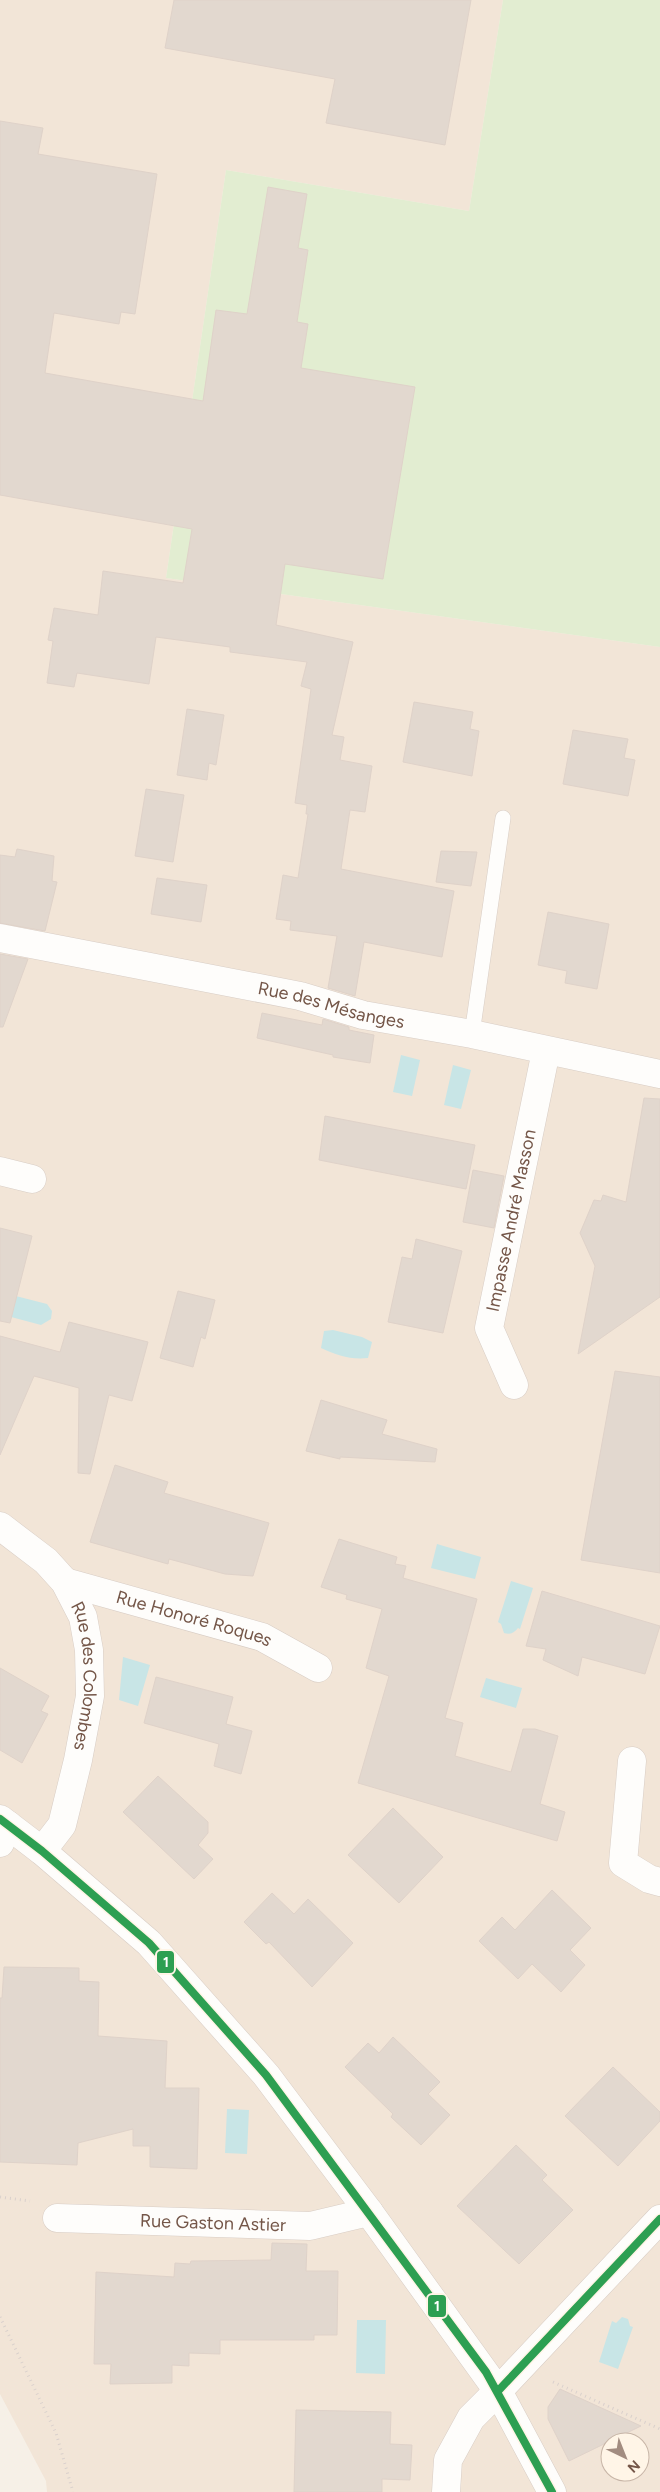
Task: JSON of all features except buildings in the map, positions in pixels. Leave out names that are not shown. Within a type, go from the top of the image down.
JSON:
[{"type":"street","name":"Rue des Mésanges","points":[[0,938],[300,996],[363,1015],[472,1034],[660,1074]]},
{"type":"street","name":"Impasse André Masson","points":[[514,1385],[489,1328],[546,1051]]},
{"type":"street","points":[[0,1172],[32,1179]]},
{"type":"street","name":"Rue des Colombes","points":[[0,1526],[39,1556],[65,1582],[82,1617],[90,1650],[90,1696],[78,1760],[62,1825],[42,1851]]},
{"type":"street","name":"Rue Honoré Roques","points":[[65,1582],[262,1637],[318,1668]]},
{"type":"street","points":[[632,1761],[623,1863],[649,1879],[660,1882]]},
{"type":"street","points":[[3,1829],[42,1851],[149,1943],[266,2075],[369,2212],[498,2391],[552,2492]]},
{"type":"street","name":"Rue Gaston Astier","points":[[57,2218],[310,2226],[369,2212]]},
{"type":"street","points":[[446,2492],[448,2460],[471,2418],[660,2219]]},
{"type":"lane","points":[[472,1034],[503,818]]},
{"type":"path","points":[[0,2317],[56,2433],[72,2492]]},
{"type":"path","points":[[519,2367],[660,2429]]},
{"type":"shaded area","points":[[0,0],[503,0],[469,211],[226,170],[166,578],[660,647],[660,2492],[47,2492],[46,2481],[0,2394]]},
{"type":"green space","points":[[503,0],[660,0],[660,647],[166,578],[226,170],[469,211]]},
{"type":"water","points":[[401,1055],[420,1060],[412,1096],[393,1092]]},
{"type":"water","points":[[453,1065],[471,1070],[461,1109],[444,1105]]},
{"type":"water","points":[[4,1293],[47,1304],[52,1311],[51,1319],[41,1325],[0,1314]]},
{"type":"water","points":[[333,1330],[362,1337],[372,1342],[368,1358],[344,1356],[321,1348],[324,1331]]},
{"type":"water","points":[[437,1544],[481,1557],[475,1579],[431,1568]]},
{"type":"water","points":[[511,1581],[533,1588],[520,1629],[518,1628],[508,1634],[504,1633],[501,1624],[498,1622]]},
{"type":"water","points":[[123,1657],[150,1665],[138,1706],[119,1700]]},
{"type":"water","points":[[486,1678],[522,1688],[516,1708],[480,1697]]},
{"type":"water","points":[[227,2109],[249,2110],[247,2154],[225,2153]]},
{"type":"water","points":[[622,2317],[628,2319],[630,2326],[633,2327],[618,2369],[599,2362],[612,2321],[616,2323]]},
{"type":"water","points":[[357,2320],[386,2320],[385,2374],[356,2373]]},
{"type":"transit line","name":"1","points":[[0,1819],[42,1851],[149,1943],[266,2075],[486,2372],[552,2492]]},
{"type":"transit line","name":"1","points":[[498,2391],[660,2219]]}]
